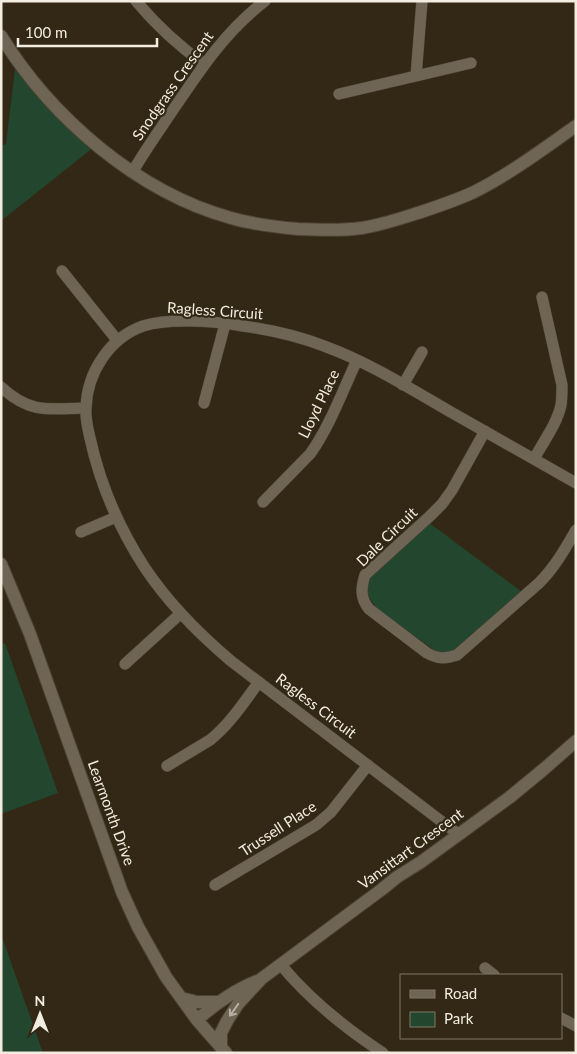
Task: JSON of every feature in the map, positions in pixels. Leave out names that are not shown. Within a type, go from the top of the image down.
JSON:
[{"type":"street","points":[[136,1],[168,36],[204,64]]},
{"type":"street","name":"Snodgrass Crescent","points":[[132,172],[204,64],[230,32],[265,1]]},
{"type":"street","points":[[416,76],[422,1]]},
{"type":"street","points":[[1,36],[21,65],[55,105],[90,140],[117,162],[149,183],[180,199],[231,218],[283,228],[326,230],[360,228],[399,219],[457,199],[492,182],[576,126]]},
{"type":"street","points":[[338,94],[471,63]]},
{"type":"street","points":[[62,271],[117,340]]},
{"type":"street","points":[[534,459],[554,424],[562,399],[562,385],[542,297]]},
{"type":"street","name":"Ragless Circuit","points":[[458,834],[259,682],[205,639],[180,614],[145,568],[116,516],[94,453],[86,408],[88,388],[95,370],[105,353],[117,340],[141,327],[158,322],[186,321],[242,325],[292,335],[325,346],[357,360],[404,384],[576,483]]},
{"type":"street","points":[[204,403],[225,324]]},
{"type":"street","points":[[404,384],[422,352]]},
{"type":"street","name":"Lloyd Place","points":[[263,502],[315,447],[357,360]]},
{"type":"street","points":[[1,387],[17,400],[37,408],[86,408]]},
{"type":"street","name":"Dale Circuit","points":[[485,431],[452,490],[442,504],[365,575],[362,595],[364,603],[369,609],[427,653],[436,658],[447,659],[457,655],[551,571],[576,530]]},
{"type":"street","points":[[82,532],[116,516]]},
{"type":"street","name":"Learmonth Drive","points":[[1,564],[30,634],[122,892],[138,927],[166,977],[196,1020],[224,1050]]},
{"type":"street","points":[[125,664],[180,614]]},
{"type":"street","points":[[167,766],[210,740],[228,722],[259,682]]},
{"type":"street","name":"Vansittart Crescent","points":[[224,1050],[222,1033],[227,1021],[238,1004],[261,979],[510,797],[576,741]]},
{"type":"street","name":"Trussell Place","points":[[215,885],[316,825],[331,812],[368,765]]},
{"type":"street","points":[[281,965],[321,1008],[351,1032],[382,1053]]},
{"type":"street","name":"Vansittart Crescent","points":[[196,1020],[218,1002],[244,986],[261,979]]},
{"type":"street","points":[[182,998],[197,1002],[218,1002]]},
{"type":"street","points":[[562,1019],[576,1026]]},
{"type":"green space","points":[[15,69],[94,147],[1,221],[1,146],[6,144]]},
{"type":"green space","points":[[428,522],[522,592],[450,653],[437,652],[377,609],[369,597],[366,586],[371,576]]},
{"type":"green space","points":[[5,643],[58,793],[1,814],[1,644]]},
{"type":"green space","points":[[1,934],[43,1053],[1,1053]]}]
